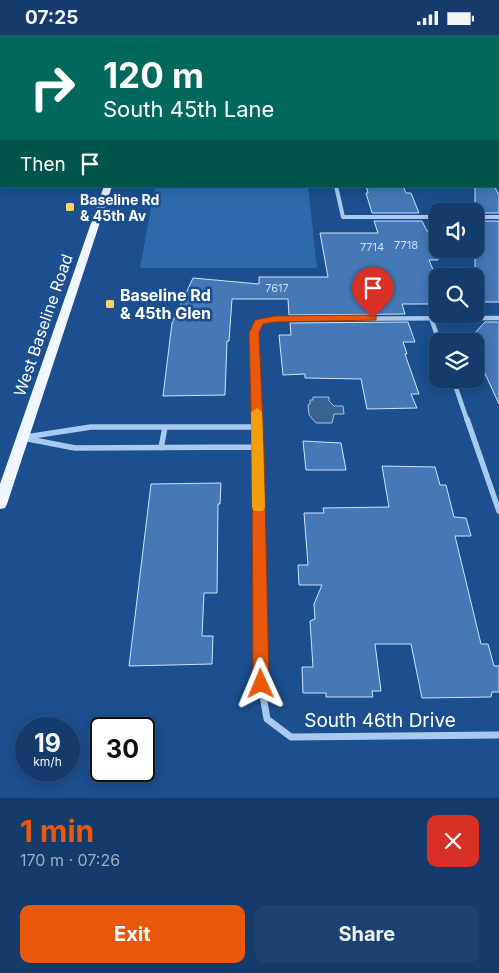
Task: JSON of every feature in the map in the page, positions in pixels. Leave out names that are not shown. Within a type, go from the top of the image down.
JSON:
[{"type":"main road","name":"West Baseline Road","points":[[0,503],[108,187]]},
{"type":"street","points":[[336,187],[343,217],[429,217]]},
{"type":"street","points":[[484,217],[499,217]]},
{"type":"street","points":[[22,438],[75,448],[258,447],[254,333],[259,322],[275,319],[429,318]]},
{"type":"street","points":[[484,318],[499,318]]},
{"type":"street","points":[[456,388],[499,511]]},
{"type":"street","points":[[161,448],[165,427]]},
{"type":"street","points":[[22,438],[81,428],[257,427]]},
{"type":"street","name":"South 46th Drive","points":[[258,447],[261,684],[267,719],[290,737],[499,735]]},
{"type":"shaded area","points":[[155,187],[308,187],[317,268],[140,268]]},
{"type":"shaded area","points":[[313,397],[329,397],[329,401],[334,406],[343,406],[344,414],[334,414],[332,423],[316,423],[309,415],[308,405],[310,400],[313,400]]},
{"type":"building","points":[[366,187],[403,187],[406,193],[411,193],[419,213],[372,213],[366,193],[368,193]]},
{"type":"building","points":[[475,187],[495,187],[499,195],[499,213],[484,213],[484,203],[475,203]]},
{"type":"building","points":[[374,221],[422,221],[427,231],[429,231],[429,258],[438,258],[438,260],[429,260],[432,268],[429,268],[429,304],[402,304],[405,314],[289,315],[288,299],[232,299],[229,341],[227,341],[225,395],[163,396],[172,323],[193,278],[259,284],[259,277],[328,277],[320,233],[378,233]]},
{"type":"building","points":[[484,221],[499,221],[499,302],[484,302],[484,268],[475,268],[475,258],[484,258]]},
{"type":"building","points":[[408,322],[415,342],[403,342],[407,354],[405,354],[419,394],[411,394],[417,408],[367,409],[361,379],[305,378],[305,374],[283,375],[279,335],[291,335],[290,323]]},
{"type":"building","points":[[485,322],[499,322],[499,404],[484,371],[484,333],[475,333]]},
{"type":"building","points":[[303,441],[341,443],[346,470],[306,470]]},
{"type":"building","points":[[382,466],[435,467],[440,485],[446,485],[454,517],[466,518],[471,536],[455,536],[481,644],[488,644],[494,666],[499,666],[499,692],[492,692],[491,697],[422,698],[411,644],[375,644],[381,691],[372,691],[373,697],[326,697],[326,693],[303,693],[302,667],[313,667],[310,621],[315,619],[314,604],[322,585],[299,585],[298,565],[308,565],[304,513],[324,513],[323,508],[389,507]]},
{"type":"building","points":[[221,483],[220,504],[218,504],[217,593],[204,593],[202,636],[213,636],[212,664],[129,666],[151,484]]},
{"type":"slow traffic","points":[[257,412],[259,507]]},
{"type":"place","name":"Baseline Rd & 45th Av","points":[[70,207]]},
{"type":"place","name":"Baseline Rd & 45th Glen","points":[[110,304]]},
{"type":"route","points":[[261,684],[258,447],[254,333],[259,322],[275,319],[373,318]]}]
